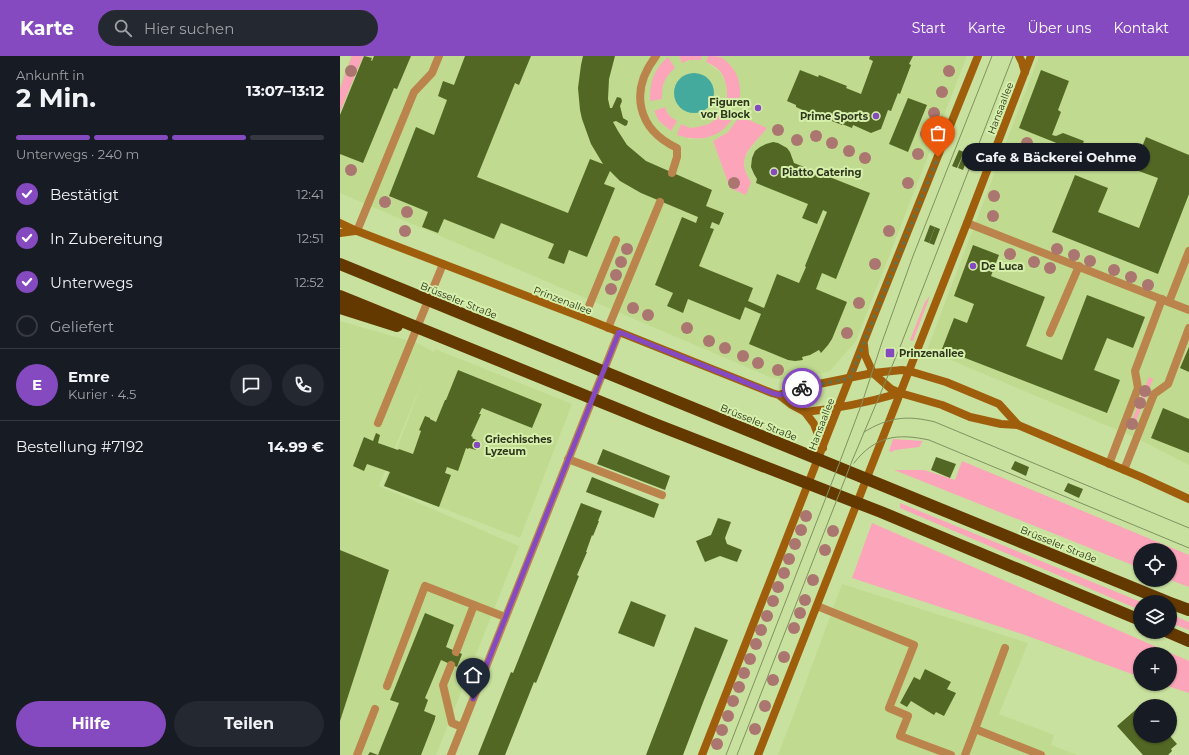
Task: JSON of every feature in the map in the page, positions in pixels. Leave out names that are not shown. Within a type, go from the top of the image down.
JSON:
[{"type":"highway","name":"Brüsseler Straße","points":[[340,264],[1152,595]]},
{"type":"highway","points":[[340,296],[655,424],[881,512],[1133,617]]},
{"type":"highway","points":[[340,308],[396,326],[412,325]]},
{"type":"highway","name":"Brüsseler Straße","points":[[1177,605],[1189,610]]},
{"type":"highway","points":[[1177,636],[1189,641]]},
{"type":"street","points":[[340,233],[357,231],[414,92],[432,73],[439,56]]},
{"type":"street","points":[[656,56],[647,67],[641,82],[641,108],[645,120],[652,130],[660,138],[677,148],[677,157],[672,173]]},
{"type":"street","name":"Hansaallee","points":[[702,755],[978,56]]},
{"type":"street","points":[[1019,56],[1025,72]]},
{"type":"street","name":"Hansaallee","points":[[758,755],[1031,56]]},
{"type":"street","points":[[608,328],[660,202]]},
{"type":"street","name":"Prinzenallee","points":[[340,223],[357,231],[780,395],[805,412],[814,424],[823,448]]},
{"type":"street","points":[[967,223],[1189,310]]},
{"type":"street","points":[[584,318],[616,240]]},
{"type":"street","points":[[1109,464],[1138,388],[1135,371],[1189,251]]},
{"type":"street","points":[[378,423],[443,264]]},
{"type":"street","points":[[1050,333],[1079,266]]},
{"type":"street","points":[[1124,470],[1154,394],[1168,384],[1189,328]]},
{"type":"street","points":[[451,755],[619,332]]},
{"type":"street","points":[[864,342],[865,356],[873,373],[891,389],[942,405],[970,417],[1018,426],[1189,499]]},
{"type":"street","points":[[780,395],[799,388],[873,373],[902,370],[946,382],[999,404],[1018,426]]},
{"type":"street","points":[[805,412],[839,408],[900,393]]},
{"type":"street","points":[[568,459],[662,495]]},
{"type":"street","points":[[387,686],[425,586],[505,617]]},
{"type":"street","points":[[456,652],[474,605]]},
{"type":"street","points":[[817,606],[914,645],[889,708],[908,716],[900,736],[951,755]]},
{"type":"street","points":[[965,755],[1005,648]]},
{"type":"street","points":[[451,665],[443,685],[452,723],[462,727]]},
{"type":"street","points":[[357,755],[375,708]]},
{"type":"street","points":[[975,729],[1041,755]]},
{"type":"shaded area","points":[[351,56],[679,56],[682,63],[689,60],[701,60],[702,56],[708,56],[706,62],[720,72],[726,84],[728,99],[740,95],[738,79],[732,67],[719,56],[967,56],[856,341],[830,371],[794,381],[772,378],[340,193],[340,84]],"holes":[[[668,57],[670,72],[665,80],[662,90]],[[664,107],[670,117],[671,131],[659,121],[654,111]],[[724,109],[726,126],[714,135],[702,139],[688,139],[681,124],[690,128],[697,127],[709,124],[717,118]],[[740,116],[767,128],[751,147],[744,159],[745,172],[751,182],[746,194],[730,188],[713,141],[728,132]]]},
{"type":"shaded area","points":[[352,56],[363,56],[340,112],[340,89]]},
{"type":"shaded area","points":[[679,56],[702,56],[701,60],[689,60],[682,63]]},
{"type":"shaded area","points":[[708,56],[722,57],[736,73],[740,89],[738,107],[726,103],[727,91],[724,78],[720,71],[706,62]]},
{"type":"shaded area","points":[[1039,56],[1189,56],[1189,465],[1134,437],[927,350]]},
{"type":"shaded area","points":[[668,57],[675,68],[664,82],[662,99],[650,101],[653,77]]},
{"type":"shaded area","points":[[665,107],[669,115],[677,121],[671,131],[659,121],[654,111]]},
{"type":"shaded area","points":[[724,108],[735,114],[724,129],[718,133],[703,138],[677,135],[681,124],[690,128],[709,124],[717,118]]},
{"type":"shaded area","points":[[740,116],[767,128],[751,147],[745,159],[744,165],[746,173],[751,182],[746,195],[730,188],[713,141],[728,132]]},
{"type":"shaded area","points":[[930,296],[913,341],[910,340],[925,302]]},
{"type":"shaded area","points":[[340,321],[417,343],[434,352],[435,349],[572,404],[520,538],[383,485],[423,380],[379,486],[519,546],[436,755],[340,755]]},
{"type":"shaded area","points":[[1149,377],[1153,379],[1133,429],[1129,428]]},
{"type":"shaded area","points":[[893,439],[923,441],[919,447],[895,450],[892,452],[889,451]]},
{"type":"shaded area","points":[[962,461],[1160,543],[1133,543],[1133,565],[894,470],[924,470],[955,480]]},
{"type":"shaded area","points":[[900,503],[1133,599],[1133,607],[900,508]]},
{"type":"shaded area","points":[[872,523],[1133,637],[1133,639],[1138,639],[1157,647],[1133,647],[1133,674],[1022,634],[852,578]]},
{"type":"shaded area","points":[[1177,550],[1189,555],[1189,587],[1177,583]]},
{"type":"shaded area","points":[[842,584],[1028,643],[999,714],[1054,735],[1051,745],[1077,755],[778,755]]},
{"type":"shaded area","points":[[1177,617],[1189,622],[1189,630],[1177,626]]},
{"type":"shaded area","points":[[1177,656],[1189,661],[1189,693],[1177,689]]},
{"type":"water","points":[[694,73],[702,75],[708,79],[712,85],[714,93],[712,101],[708,107],[702,111],[694,113],[686,111],[680,107],[676,101],[674,93],[676,85],[680,79],[686,75]]},
{"type":"building","points":[[364,56],[372,58],[372,61],[374,56],[411,56],[397,89],[394,88],[363,163],[340,154],[340,115]]},
{"type":"building","points":[[465,56],[531,56],[519,85],[515,83],[477,177],[568,213],[590,159],[603,164],[591,144],[580,110],[578,88],[583,56],[615,56],[609,79],[608,99],[610,108],[612,108],[617,97],[621,98],[622,101],[620,106],[623,118],[628,121],[627,125],[625,126],[616,121],[613,122],[618,131],[627,145],[646,161],[712,190],[706,206],[724,213],[719,225],[712,222],[710,228],[714,229],[699,266],[753,288],[748,301],[764,308],[777,274],[799,283],[827,212],[823,210],[817,224],[802,218],[808,204],[756,183],[757,179],[751,167],[752,158],[755,151],[766,144],[773,142],[778,143],[787,148],[794,163],[870,193],[836,279],[822,273],[816,289],[847,302],[832,339],[828,345],[821,353],[819,350],[802,357],[803,360],[788,360],[749,344],[761,314],[745,307],[740,320],[688,299],[683,313],[667,306],[673,293],[655,285],[682,217],[696,223],[698,217],[641,193],[620,181],[610,171],[604,184],[615,188],[587,257],[569,250],[564,264],[548,258],[554,244],[501,223],[494,239],[444,219],[438,233],[422,227],[428,212],[389,196],[416,127],[434,135],[447,100],[438,96],[443,81],[454,85]]},
{"type":"building","points":[[870,56],[913,56],[900,94],[898,93],[891,111],[888,110],[881,129],[871,133],[853,125],[852,128],[824,118],[824,120],[804,112],[805,111],[796,107],[796,105],[787,101],[800,70],[818,77],[819,75],[847,86],[846,88],[861,94],[873,61],[869,59]]},
{"type":"building","points":[[1041,70],[1069,81],[1058,110],[1061,112],[1052,135],[1056,136],[1063,133],[1084,141],[1079,152],[1019,128]]},
{"type":"building","points":[[908,98],[927,105],[908,152],[889,144]]},
{"type":"building","points":[[1146,137],[1189,155],[1189,194],[1158,274],[1052,232],[1075,175],[1108,188],[1098,212],[1139,228],[1158,178],[1133,169]]},
{"type":"building","points":[[959,150],[964,152],[957,168],[952,166]]},
{"type":"building","points":[[964,152],[969,154],[963,170],[958,168]]},
{"type":"building","points":[[930,225],[935,227],[929,243],[924,241]]},
{"type":"building","points":[[935,227],[940,229],[934,245],[929,243]]},
{"type":"building","points":[[973,245],[999,255],[991,276],[1045,297],[1026,346],[1062,360],[1087,295],[1145,317],[1133,348],[1107,338],[1094,370],[1120,380],[1107,413],[942,349],[954,318],[967,323],[974,304],[954,296]]},
{"type":"building","points":[[1189,347],[1189,372],[1180,368]]},
{"type":"building","points":[[458,370],[542,404],[532,428],[482,408],[479,414],[481,414],[471,436],[479,441],[476,450],[466,448],[458,471],[447,467],[445,473],[451,475],[439,507],[384,486],[390,472],[367,464],[364,471],[353,466],[364,437],[373,441],[376,433],[380,435],[378,443],[413,454],[421,431],[419,430],[425,416],[436,422]]},
{"type":"building","points":[[1163,408],[1189,419],[1189,453],[1151,438]]},
{"type":"building","points":[[603,449],[670,476],[665,490],[597,464]]},
{"type":"building","points":[[936,457],[956,464],[950,478],[931,470]]},
{"type":"building","points":[[1015,461],[1029,467],[1026,476],[1011,469]]},
{"type":"building","points":[[592,477],[659,504],[654,518],[586,492]]},
{"type":"building","points":[[1068,483],[1083,489],[1079,498],[1064,491]]},
{"type":"building","points":[[581,503],[602,511],[577,575],[579,576],[536,683],[534,682],[505,755],[478,755],[511,672],[513,673]]},
{"type":"building","points":[[718,518],[731,522],[725,538],[727,544],[742,550],[737,562],[720,556],[705,562],[696,541],[711,535]]},
{"type":"building","points":[[340,550],[389,570],[340,721]]},
{"type":"building","points":[[631,601],[666,615],[654,647],[618,633]]},
{"type":"building","points":[[425,613],[454,625],[446,647],[462,654],[457,667],[441,660],[425,698],[428,700],[424,711],[436,716],[421,755],[378,755],[399,703],[390,700]]},
{"type":"building","points":[[695,627],[728,640],[683,755],[646,755]]},
{"type":"building","points":[[925,669],[951,682],[947,689],[956,693],[944,716],[936,712],[934,715],[911,701],[907,707],[900,703],[914,677],[920,680]]},
{"type":"building","points":[[1133,712],[1133,743],[1177,744],[1171,749],[1172,751],[1168,755],[1143,755],[1117,726]]},
{"type":"building","points":[[370,752],[378,755],[368,755]]},
{"type":"tram line","points":[[726,755],[862,403],[913,256],[992,56]]},
{"type":"tram line","points":[[737,755],[852,461],[900,347],[1013,56]]},
{"type":"tram line","points":[[864,432],[890,420],[916,418],[935,422],[1189,528]]},
{"type":"tram line","points":[[854,463],[870,447],[887,439],[907,437],[929,440],[1189,548]]},
{"type":"way so far","points":[[802,388],[850,378],[938,157]]},
{"type":"place","name":"Figuren vor Block","points":[[758,108]]},
{"type":"place","name":"Prime Sports","points":[[876,116]]},
{"type":"place","name":"Cafe & Bäckerei Oehme","points":[[938,157]]},
{"type":"place","name":"Piatto Catering","points":[[774,172]]},
{"type":"place","name":"De Luca","points":[[973,266]]},
{"type":"place","name":"Prinzenallee","points":[[890,353]]},
{"type":"place","name":"Griechisches Lyzeum","points":[[477,445]]},
{"type":"route","points":[[473,699],[619,332],[772,393],[780,395],[802,388]]}]
